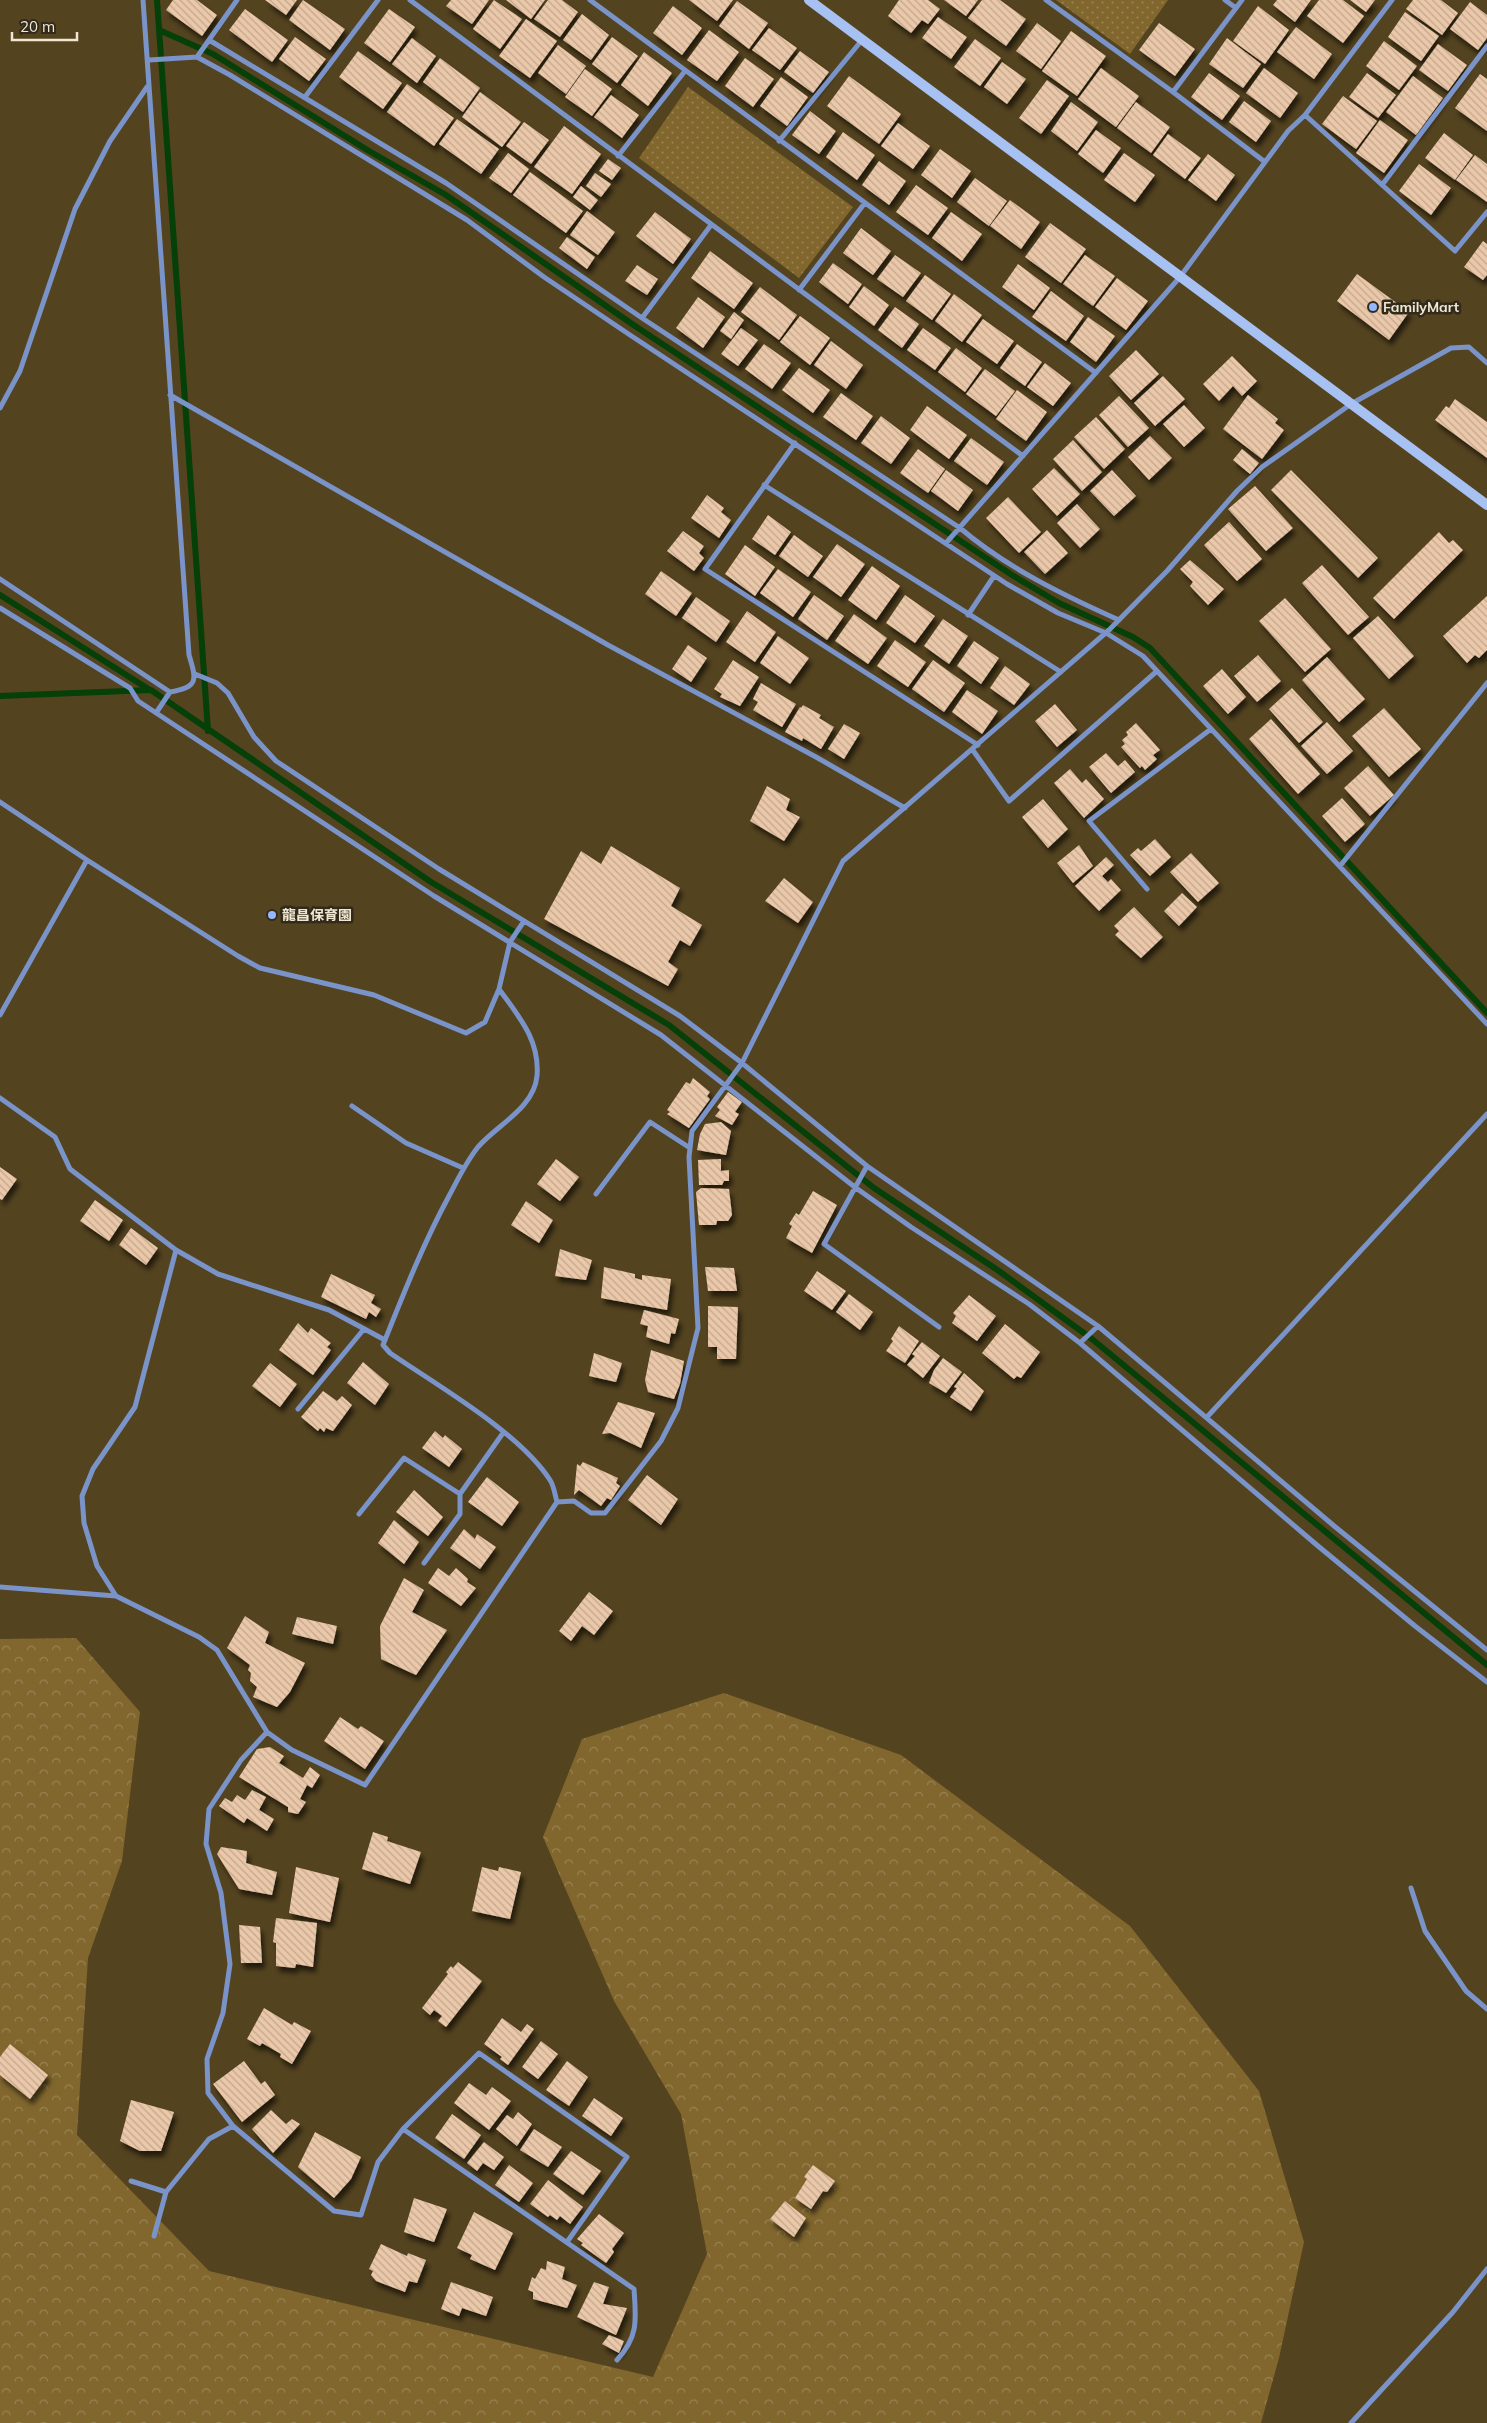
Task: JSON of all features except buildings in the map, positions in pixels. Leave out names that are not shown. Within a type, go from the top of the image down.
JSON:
[{"type":"street","points":[[143,0],[151,60],[147,87],[189,655],[194,674],[194,682],[188,688],[168,694],[156,712]]},
{"type":"street","points":[[198,55],[236,0]]},
{"type":"street","points":[[305,98],[378,0]]},
{"type":"street","points":[[410,0],[1023,456]]},
{"type":"street","points":[[590,0],[864,204],[1096,373]]},
{"type":"street","points":[[809,0],[1487,505]]},
{"type":"street","points":[[1046,0],[1173,92],[1265,162]]},
{"type":"street","points":[[1225,0],[1236,8]]},
{"type":"street","points":[[1173,92],[1242,0]]},
{"type":"street","points":[[948,541],[1180,277],[1288,131],[1305,115],[1392,0]]},
{"type":"street","points":[[779,141],[862,40]]},
{"type":"street","points":[[207,42],[305,98],[446,183],[642,318],[960,528],[1016,568],[1065,596],[1117,622]]},
{"type":"street","points":[[1382,185],[1487,46]]},
{"type":"street","points":[[151,60],[198,55],[230,74],[466,220],[552,282],[795,443],[948,541],[994,576],[1058,613],[1107,631],[1143,656],[1342,864],[1487,1024]]},
{"type":"street","points":[[618,156],[685,70]]},
{"type":"street","points":[[0,408],[3,397],[20,371],[75,208],[110,141],[147,87]]},
{"type":"street","points":[[1305,115],[1455,251],[1487,212]]},
{"type":"street","points":[[799,290],[864,204]]},
{"type":"street","points":[[642,318],[711,225]]},
{"type":"street","points":[[557,1502],[574,1501],[592,1513],[605,1513],[661,1441],[678,1408],[698,1328],[690,1148],[692,1131],[742,1063],[843,861],[1117,622],[1167,572],[1237,491],[1262,467],[1351,404],[1451,348],[1469,347],[1487,363]]},
{"type":"street","points":[[170,395],[608,645],[816,757],[904,808]]},
{"type":"street","points":[[795,443],[704,569],[978,745]]},
{"type":"street","points":[[764,485],[1060,672]]},
{"type":"street","points":[[968,615],[994,576]]},
{"type":"street","points":[[0,579],[168,694]]},
{"type":"street","points":[[0,608],[130,688],[138,701],[418,886],[511,941],[661,1035],[727,1082],[911,1227],[1082,1341],[1318,1546],[1414,1626],[1487,1682]]},
{"type":"street","points":[[972,750],[1009,801],[1157,671]]},
{"type":"street","points":[[194,674],[210,680],[228,693],[254,737],[276,761],[440,870],[680,1016],[742,1063],[867,1166],[1098,1326],[1333,1525],[1487,1650]]},
{"type":"street","points":[[1342,864],[1487,682]]},
{"type":"street","points":[[1147,888],[1089,821],[1211,729]]},
{"type":"street","points":[[0,802],[87,860],[260,968],[374,995],[466,1033],[485,1022],[499,989],[511,941],[524,921]]},
{"type":"street","points":[[0,1015],[87,860]]},
{"type":"street","points":[[499,989],[530,1033],[537,1051],[537,1078],[528,1102],[479,1147],[464,1168],[436,1220],[383,1345],[390,1353],[481,1415],[534,1458],[551,1482],[557,1502]]},
{"type":"street","points":[[0,1098],[55,1137],[70,1169],[176,1250],[218,1274],[330,1310],[385,1340]]},
{"type":"street","points":[[352,1106],[406,1143],[464,1168]]},
{"type":"street","points":[[1207,1417],[1487,1114]]},
{"type":"street","points":[[596,1194],[650,1122],[690,1148]]},
{"type":"street","points":[[867,1166],[824,1244],[939,1327]]},
{"type":"street","points":[[116,1596],[97,1566],[84,1523],[82,1496],[93,1469],[135,1407],[176,1250]]},
{"type":"street","points":[[1082,1341],[1098,1326]]},
{"type":"street","points":[[298,1409],[364,1329]]},
{"type":"street","points":[[424,1563],[460,1514],[460,1494],[503,1433]]},
{"type":"street","points":[[359,1514],[404,1458],[460,1494]]},
{"type":"street","points":[[0,1587],[116,1596],[199,1637],[217,1650],[267,1732],[292,1750],[365,1785],[557,1502]]},
{"type":"street","points":[[267,1732],[241,1760],[209,1809],[206,1844],[221,1893],[230,1964],[223,2013],[207,2059],[208,2093],[233,2126],[334,2211],[360,2215],[378,2162],[403,2129],[479,2053],[627,2157],[567,2242]]},
{"type":"street","points":[[1411,1888],[1425,1931],[1466,1991],[1487,2009]]},
{"type":"street","points":[[154,2236],[166,2192],[210,2139],[233,2126]]},
{"type":"street","points":[[403,2129],[634,2289],[636,2325],[630,2346],[617,2360]]},
{"type":"street","points":[[131,2181],[166,2192]]},
{"type":"street","points":[[1350,2423],[1454,2312],[1487,2270]]},
{"type":"green space","points":[[1056,0],[1168,0],[1130,54]]},
{"type":"green space","points":[[688,87],[853,207],[799,278],[639,158]]},
{"type":"green space","points":[[76,1638],[140,1712],[122,1861],[88,1958],[77,2135],[209,2271],[653,2377],[707,2254],[681,2114],[614,2001],[543,1837],[582,1739],[724,1693],[901,1755],[1130,1926],[1259,2091],[1304,2242],[1279,2358],[1261,2423],[0,2423],[0,1639]]},
{"type":"waterway","points":[[157,0],[208,731]]},
{"type":"waterway","points":[[159,30],[213,54],[369,151],[446,195],[635,326],[1012,575],[1059,603],[1133,637],[1150,648],[1487,1013]]},
{"type":"waterway","points":[[0,595],[150,690]]},
{"type":"waterway","points":[[0,696],[151,690],[431,882],[669,1025],[874,1188],[999,1271],[1092,1339],[1487,1665]]},
{"type":"place","name":"FamilyMart","points":[[1373,307]]},
{"type":"place","name":"龍昌保育園","points":[[272,915]]}]
